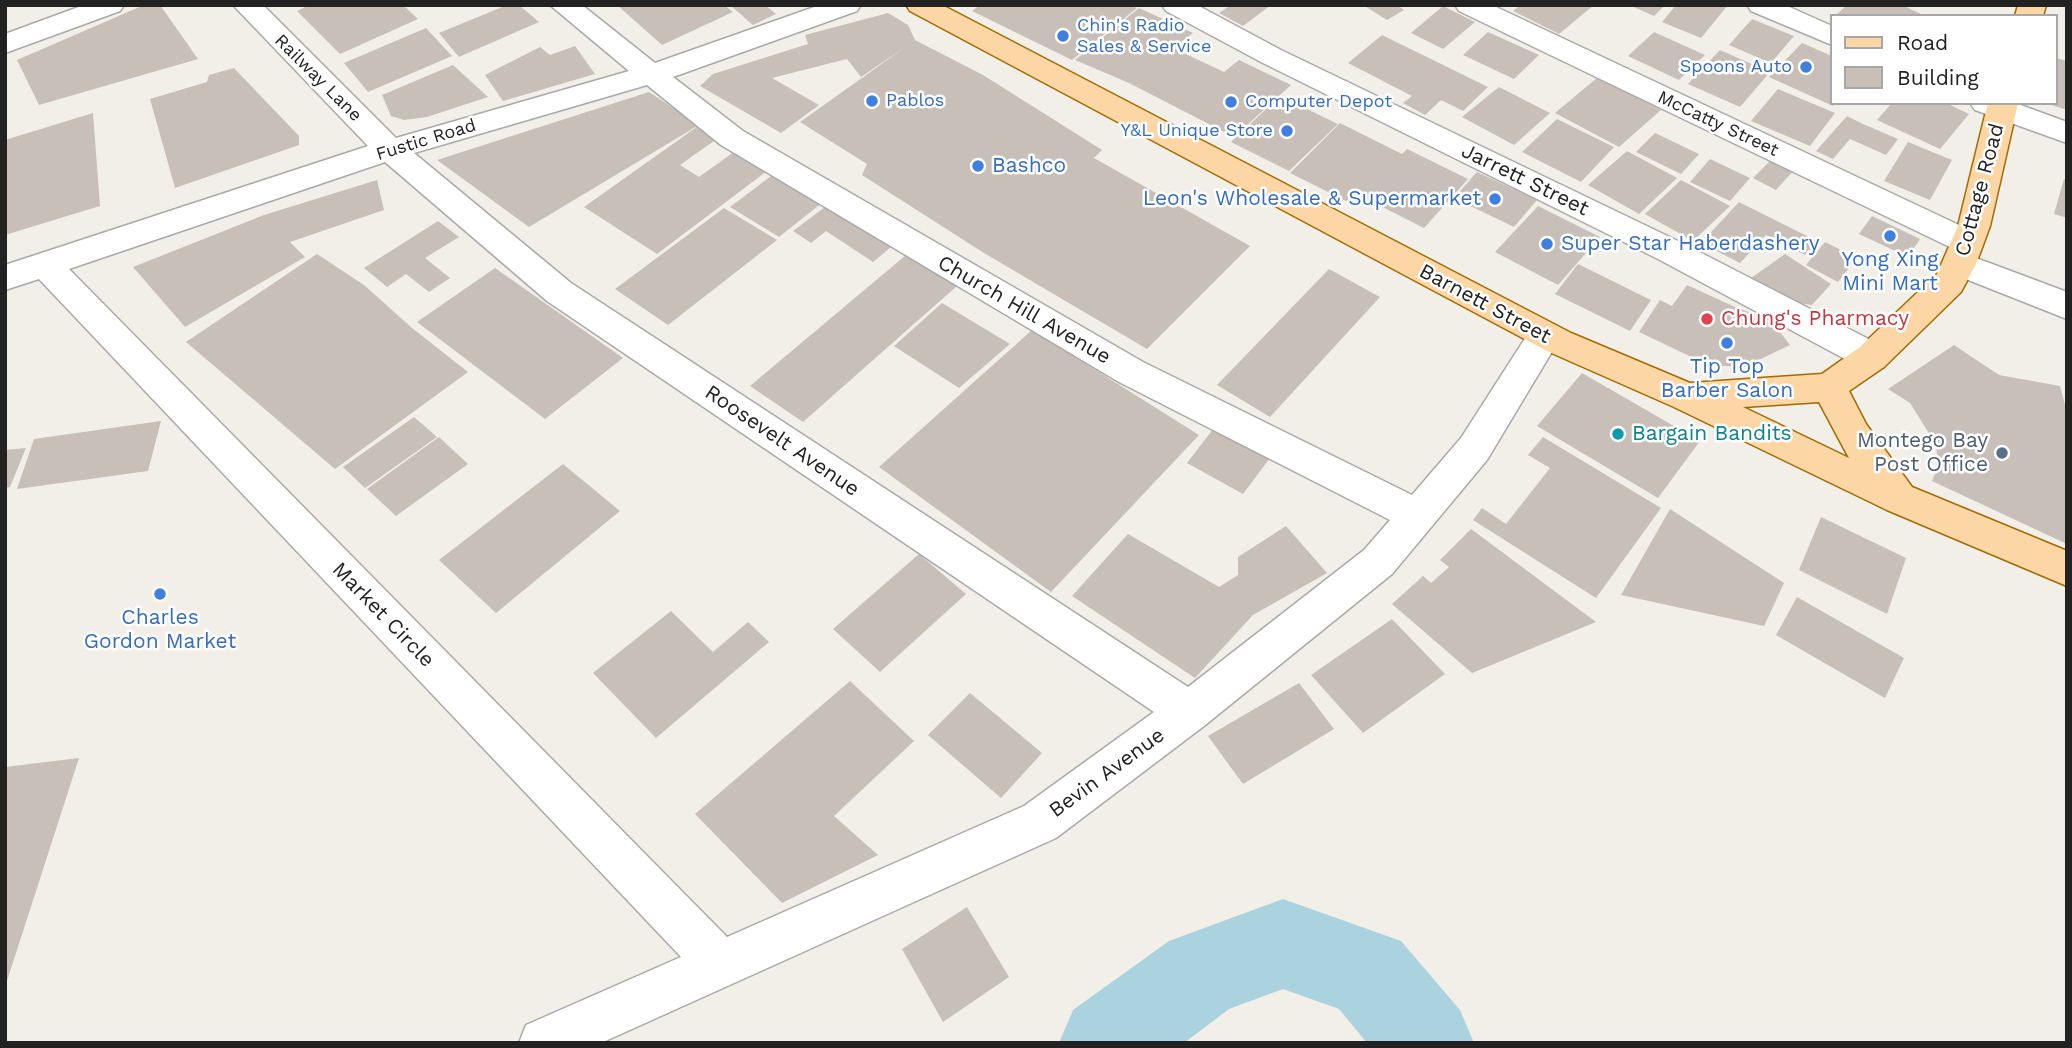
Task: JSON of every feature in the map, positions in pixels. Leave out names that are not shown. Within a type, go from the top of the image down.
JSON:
[{"type":"main road","name":"Barnett Street","points":[[920,5],[1545,335],[1687,397],[1900,499],[2067,569]]},
{"type":"main road","name":"Cottage Road","points":[[1829,387],[1872,357],[1949,284],[1974,226],[1997,106]]},
{"type":"main road","points":[[1687,397],[1829,387],[1853,434],[1900,499]]},
{"type":"street","points":[[5,44],[110,5]]},
{"type":"street","name":"Railway Lane","points":[[247,5],[390,150]]},
{"type":"street","name":"Church Hill Avenue","points":[[564,5],[649,75],[732,138],[1119,366],[1417,516]]},
{"type":"street","name":"Fustic Road","points":[[5,278],[390,150],[649,75],[847,5]]},
{"type":"street","name":"Jarrett Street","points":[[1176,5],[1271,57],[1670,251],[1872,357]]},
{"type":"street","name":"McCatty Street","points":[[1469,5],[2067,306]]},
{"type":"street","points":[[1760,5],[1830,36]]},
{"type":"street","points":[[1997,106],[2067,133]]},
{"type":"street","name":"Roosevelt Avenue","points":[[390,150],[559,292],[1189,712]]},
{"type":"street","name":"Market Circle","points":[[46,266],[720,964]]},
{"type":"street","name":"Bevin Avenue","points":[[544,1043],[1040,822],[1189,712],[1378,562],[1474,449],[1545,335]]},
{"type":"building","points":[[144,5],[160,5],[198,59],[39,105],[17,60]]},
{"type":"building","points":[[309,5],[403,5],[418,19],[340,54],[297,11]]},
{"type":"building","points":[[507,5],[519,5],[539,22],[459,57],[439,33]]},
{"type":"building","points":[[617,5],[724,5],[733,12],[662,45]]},
{"type":"building","points":[[730,5],[765,5],[776,14],[753,25]]},
{"type":"building","name":"Chin's Radio Sales & Service","points":[[980,5],[1130,5],[1137,8],[1072,60],[972,11]]},
{"type":"building","points":[[1231,5],[1271,5],[1243,26],[1219,13]]},
{"type":"building","points":[[1363,5],[1397,5],[1404,10],[1387,20]]},
{"type":"building","points":[[1521,5],[1594,5],[1559,34],[1513,11]]},
{"type":"building","points":[[1629,5],[1665,5],[1654,16]]},
{"type":"building","points":[[1676,5],[1728,5],[1701,38],[1662,22]]},
{"type":"building","points":[[1847,5],[1902,5],[1921,14],[1837,14]]},
{"type":"building","points":[[1443,6],[1475,22],[1443,49],[1411,33]]},
{"type":"building","points":[[1139,8],[1193,33],[1173,48],[1224,72],[1239,60],[1291,85],[1234,137],[1129,83],[1075,60]]},
{"type":"building","points":[[888,13],[908,25],[915,40],[983,75],[1102,150],[1094,158],[1250,246],[1147,349],[984,253],[862,175],[867,164],[800,122],[904,48],[861,77],[847,59],[772,78],[819,105],[781,133],[700,86],[713,74],[808,44],[805,35]]},
{"type":"building","points":[[1752,19],[1794,36],[1771,63],[1729,45]]},
{"type":"building","points":[[426,28],[452,56],[368,92],[344,63]]},
{"type":"building","points":[[1488,32],[1539,55],[1514,79],[1463,55]]},
{"type":"building","points":[[1654,32],[1705,55],[1679,80],[1628,56]]},
{"type":"building","points":[[1382,35],[1488,87],[1463,111],[1441,100],[1425,115],[1403,103],[1412,96],[1348,63]]},
{"type":"building","name":"Spoons Auto","points":[[1802,43],[1830,55],[1830,105],[1769,77]]},
{"type":"building","points":[[575,46],[595,74],[503,101],[485,75],[540,47],[550,55]]},
{"type":"building","points":[[1720,50],[1770,72],[1740,107],[1688,84]]},
{"type":"building","points":[[2058,59],[2067,61],[2067,110],[2051,105],[2058,105]]},
{"type":"building","points":[[453,65],[488,97],[427,117],[404,120],[391,116],[382,95]]},
{"type":"building","points":[[234,68],[299,136],[299,145],[175,188],[150,99],[207,82],[209,75]]},
{"type":"building","points":[[1598,77],[1661,110],[1619,147],[1555,113]]},
{"type":"building","points":[[1499,87],[1550,113],[1514,145],[1462,117]]},
{"type":"building","points":[[1778,89],[1835,113],[1810,146],[1751,121]]},
{"type":"building","points":[[649,92],[699,125],[529,227],[437,160]]},
{"type":"building","name":"Y&L Unique Store","points":[[1280,96],[1338,124],[1289,171],[1231,142]]},
{"type":"building","points":[[1890,105],[1950,105],[1969,114],[1940,149],[1877,120]]},
{"type":"building","points":[[93,113],[100,206],[5,235],[5,140]]},
{"type":"building","points":[[1847,116],[1898,139],[1886,155],[1850,139],[1833,159],[1816,151]]},
{"type":"building","points":[[1557,119],[1614,147],[1581,182],[1522,152]]},
{"type":"building","points":[[1340,123],[1402,154],[1407,149],[1468,179],[1424,228],[1361,196],[1352,204],[1290,173]]},
{"type":"building","points":[[701,124],[721,136],[680,165],[699,177],[738,149],[771,168],[657,254],[584,207]]},
{"type":"building","points":[[1655,133],[1699,154],[1681,174],[1636,152]]},
{"type":"building","points":[[1908,142],[1952,160],[1930,200],[1884,181]]},
{"type":"building","points":[[1627,151],[1677,178],[1639,214],[1588,185]]},
{"type":"building","points":[[1710,159],[1750,178],[1730,201],[1690,182]]},
{"type":"building","points":[[1772,159],[1794,170],[1776,190],[1753,178]]},
{"type":"building","name":"Leon's Wholesale & Supermarket","points":[[1477,172],[1537,200],[1514,227],[1454,198]]},
{"type":"building","points":[[775,173],[823,202],[779,237],[730,207]]},
{"type":"building","points":[[2064,179],[2067,180],[2067,218],[2054,214]]},
{"type":"building","points":[[377,180],[384,210],[290,242],[305,257],[185,327],[133,267],[264,215]]},
{"type":"building","points":[[1681,180],[1730,206],[1693,241],[1645,214]]},
{"type":"building","points":[[833,201],[897,242],[873,262],[826,231],[811,243],[793,231]]},
{"type":"building","points":[[1739,202],[1817,241],[1805,255],[1766,235],[1740,263],[1701,243]]},
{"type":"building","name":"Super Star Haberdashery","points":[[1538,206],[1600,237],[1558,285],[1495,252]]},
{"type":"building","points":[[724,208],[777,240],[668,325],[615,289]]},
{"type":"building","name":"Yong Xing Mini Mart","points":[[1872,216],[1920,239],[1908,257],[1859,234]]},
{"type":"building","points":[[438,221],[459,237],[425,258],[450,278],[429,292],[406,274],[387,287],[364,268]]},
{"type":"building","points":[[1825,242],[1857,258],[1838,282],[1806,265]]},
{"type":"building","points":[[317,254],[364,285],[412,328],[468,372],[335,469],[186,342]]},
{"type":"building","points":[[1785,254],[1831,284],[1812,305],[1790,302],[1751,278]]},
{"type":"building","points":[[906,255],[957,286],[803,422],[750,386]]},
{"type":"building","points":[[1578,264],[1651,300],[1630,331],[1555,294]]},
{"type":"building","points":[[495,268],[623,358],[545,419],[417,322]]},
{"type":"building","points":[[1329,269],[1380,297],[1270,417],[1217,385]]},
{"type":"building","points":[[1687,285],[1771,320],[1790,345],[1744,367],[1708,365],[1639,332],[1660,300],[1672,306]]},
{"type":"building","points":[[942,303],[1010,344],[959,388],[894,346]]},
{"type":"building","points":[[1032,330],[1199,435],[1051,592],[879,467]]},
{"type":"building","name":"Montego Bay Post Office","points":[[1954,345],[1999,375],[2060,386],[2067,412],[2067,544],[1932,481],[1939,464],[1935,443],[1910,403],[1888,389]]},
{"type":"building","name":"Bargain Bandits","points":[[1582,373],[1700,441],[1658,498],[1537,426]]},
{"type":"building","points":[[414,417],[437,437],[365,488],[343,467]]},
{"type":"building","points":[[161,421],[148,471],[17,489],[34,439]]},
{"type":"building","points":[[1217,424],[1273,454],[1243,494],[1187,463]]},
{"type":"building","points":[[439,437],[468,464],[396,516],[367,489]]},
{"type":"building","points":[[1543,437],[1661,508],[1596,598],[1473,520],[1482,508],[1506,524],[1550,468],[1528,455]]},
{"type":"building","points":[[26,448],[10,487],[5,488],[5,450]]},
{"type":"building","points":[[563,464],[620,511],[496,613],[439,560]]},
{"type":"building","points":[[1670,509],[1784,583],[1764,626],[1621,595]]},
{"type":"building","points":[[1821,517],[1906,558],[1887,614],[1799,570]]},
{"type":"building","points":[[1286,526],[1327,573],[1253,615],[1195,678],[1072,596],[1128,534],[1219,587],[1238,575],[1238,557]]},
{"type":"building","points":[[1471,529],[1596,622],[1472,673],[1392,604],[1423,576],[1431,583],[1449,567],[1440,560]]},
{"type":"building","points":[[919,554],[966,594],[880,672],[833,629]]},
{"type":"building","points":[[1797,597],[1904,658],[1885,698],[1776,635]]},
{"type":"building","points":[[671,611],[713,652],[748,622],[769,642],[656,738],[593,673]]},
{"type":"building","points":[[1392,619],[1445,674],[1363,733],[1311,675]]},
{"type":"building","points":[[850,681],[914,741],[834,816],[878,855],[782,903],[695,814]]},
{"type":"building","points":[[1299,683],[1334,729],[1243,784],[1208,736]]},
{"type":"building","points":[[970,693],[1042,753],[1001,798],[928,735]]},
{"type":"building","points":[[79,758],[6,984],[5,984],[5,767]]},
{"type":"building","points":[[967,907],[1009,977],[943,1022],[902,949]]},
{"type":"waterway","points":[[1106,1043],[1201,973],[1283,944],[1369,973],[1427,1043]]},
{"type":"place","name":"Chin's Radio Sales & Service","points":[[1063,36]]},
{"type":"place","name":"Spoons Auto","points":[[1806,67]]},
{"type":"place","name":"Pablos","points":[[872,101]]},
{"type":"place","name":"Computer Depot","points":[[1231,102]]},
{"type":"place","name":"Y&L Unique Store","points":[[1287,131]]},
{"type":"place","name":"Bashco","points":[[978,166]]},
{"type":"place","name":"Leon's Wholesale & Supermarket","points":[[1495,199]]},
{"type":"place","name":"Yong Xing Mini Mart","points":[[1890,236]]},
{"type":"place","name":"Super Star Haberdashery","points":[[1547,244]]},
{"type":"place","name":"Chung's Pharmacy","points":[[1707,319]]},
{"type":"place","name":"Tip Top Barber Salon","points":[[1727,343]]},
{"type":"place","name":"Bargain Bandits","points":[[1618,434]]},
{"type":"place","name":"Montego Bay Post Office","points":[[2002,453]]},
{"type":"place","name":"Charles Gordon Market","points":[[160,594]]}]
